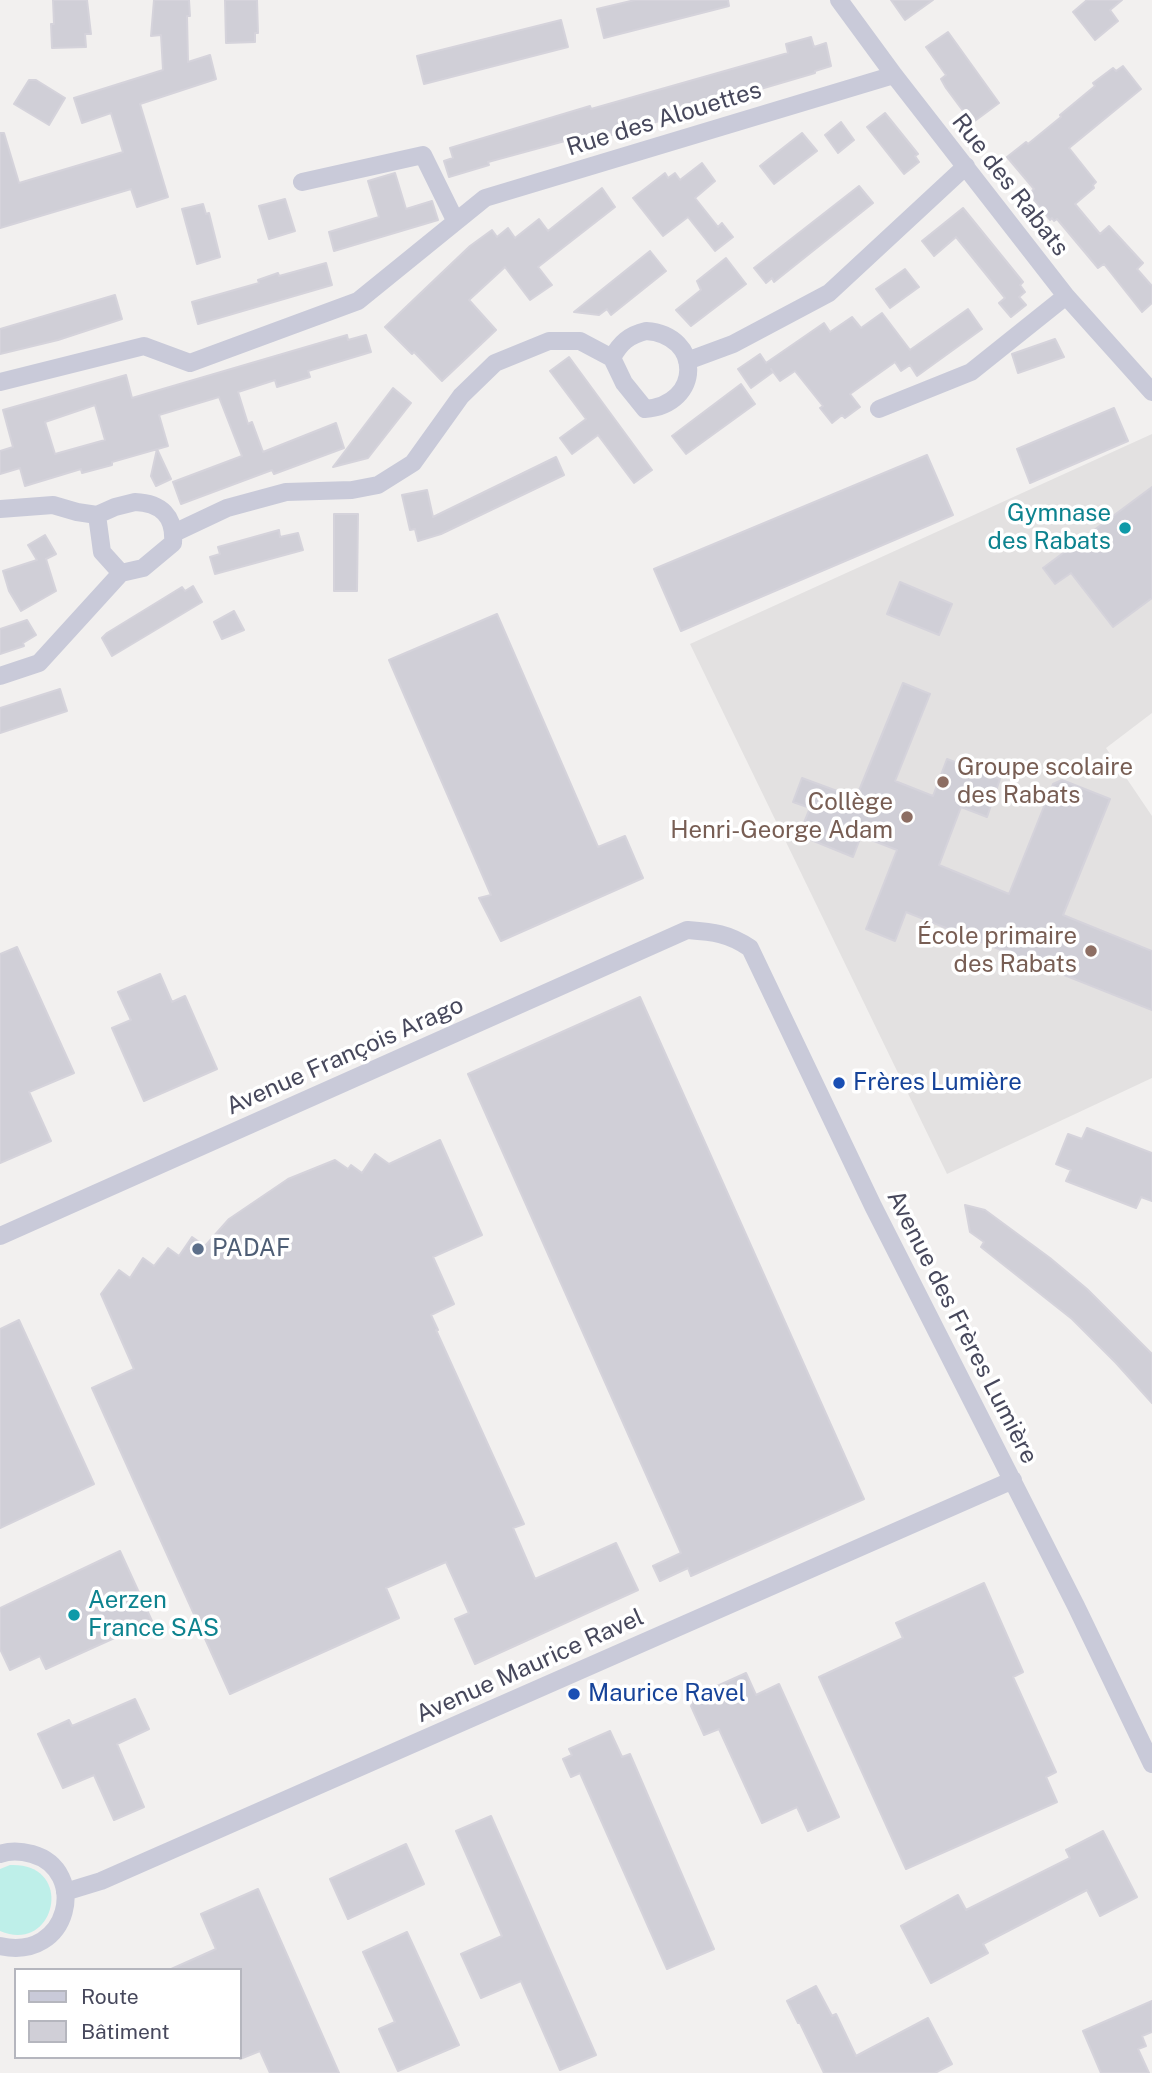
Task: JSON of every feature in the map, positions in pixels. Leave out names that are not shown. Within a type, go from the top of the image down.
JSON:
[{"type":"street","name":"Rue des Rabats","points":[[839,0],[1066,296],[1152,392]]},
{"type":"street","name":"Rue des Alouettes","points":[[0,382],[144,346],[190,363],[358,301],[485,198],[894,75]]},
{"type":"street","points":[[302,182],[423,155],[455,220]]},
{"type":"street","points":[[687,361],[733,344],[829,293],[966,166]]},
{"type":"street","points":[[879,409],[971,372],[1066,296]]},
{"type":"street","points":[[174,533],[227,508],[286,492],[352,490],[378,485],[413,464],[461,396],[495,363],[550,341],[580,341],[612,358],[624,383],[645,410],[659,408],[678,397],[685,386],[687,361],[681,347],[659,332],[646,331],[633,335],[619,346],[612,358]]},
{"type":"street","points":[[0,509],[53,505],[97,515],[135,502],[151,503],[169,516],[174,533],[173,543],[143,568],[121,573],[39,663],[0,676]]},
{"type":"street","points":[[97,515],[102,552],[121,573]]},
{"type":"street","name":"Avenue François Arago","points":[[0,1236],[687,930],[712,932]]},
{"type":"street","name":"Avenue des Frères Lumière","points":[[712,932],[733,937],[750,948],[873,1206],[1013,1479],[1152,1764]]},
{"type":"street","name":"Avenue Maurice Ravel","points":[[65,1892],[101,1881],[1013,1479]]},
{"type":"street","points":[[0,1946],[18,1949],[34,1946],[48,1938],[59,1925],[65,1909],[65,1892],[60,1877],[51,1864],[22,1851],[2,1849]]},
{"type":"shaded area","name":"Groupe scolaire des Rabats","points":[[1152,434],[1152,713],[1106,748],[1152,816],[1152,1078],[947,1174],[690,644]]},
{"type":"shaded area","points":[[10,1865],[31,1868],[44,1877],[51,1891],[51,1906],[45,1920],[34,1930],[19,1935],[0,1931],[0,1869]]},
{"type":"building","points":[[53,0],[87,0],[91,34],[85,34],[86,47],[52,48]]},
{"type":"building","points":[[154,0],[189,0],[188,62],[210,55],[216,79],[140,104],[168,197],[137,207],[131,189],[0,228],[0,133],[4,133],[19,183],[123,152],[111,113],[82,123],[74,98],[163,70],[161,35],[151,36]]},
{"type":"building","points":[[225,0],[257,0],[258,33],[255,33],[255,42],[226,43]]},
{"type":"building","points":[[635,0],[728,0],[729,6],[604,38],[597,9]]},
{"type":"building","points":[[891,0],[933,0],[905,20]]},
{"type":"building","points":[[1087,0],[1122,0],[1110,10],[1118,21],[1095,40],[1073,12]]},
{"type":"building","points":[[561,20],[568,47],[424,84],[417,56]]},
{"type":"building","points":[[948,32],[999,103],[972,123],[946,88],[941,79],[946,75],[926,47]]},
{"type":"building","points":[[811,37],[814,47],[826,43],[831,66],[747,95],[612,135],[611,132],[588,138],[587,135],[488,162],[489,165],[449,177],[444,161],[453,158],[450,148],[590,106],[591,109],[788,53],[786,44]]},
{"type":"building","points":[[1123,66],[1141,89],[1069,148],[1096,182],[1094,188],[1075,204],[1100,234],[1109,226],[1143,263],[1137,269],[1152,286],[1152,303],[1142,312],[1104,264],[1098,268],[1057,219],[1050,220],[1031,196],[1034,189],[1007,157],[1061,117],[1060,115],[1095,86],[1093,83],[1113,68],[1116,71]]},
{"type":"building","points":[[29,80],[36,80],[65,98],[49,125],[14,104]]},
{"type":"building","points":[[885,113],[918,154],[915,156],[919,162],[904,174],[867,127]]},
{"type":"building","points":[[841,122],[854,140],[838,153],[825,135]]},
{"type":"building","points":[[802,133],[817,151],[774,184],[760,166]]},
{"type":"building","points":[[702,163],[715,181],[695,198],[718,227],[722,223],[733,237],[715,251],[688,217],[663,236],[633,198],[665,173],[668,178],[675,173],[680,180]]},
{"type":"building","points":[[395,173],[406,209],[432,201],[438,220],[334,251],[329,232],[379,217],[368,181]]},
{"type":"building","points":[[859,186],[873,203],[774,282],[772,278],[766,283],[754,268]]},
{"type":"building","points":[[602,188],[615,207],[538,267],[552,285],[530,300],[505,267],[469,300],[496,330],[442,381],[385,327],[470,246],[492,230],[497,237],[508,228],[515,238],[539,219],[548,231]]},
{"type":"building","points":[[285,199],[295,231],[269,239],[259,206]]},
{"type":"building","points":[[203,204],[206,214],[209,213],[220,257],[197,264],[182,209]]},
{"type":"building","points":[[963,208],[1023,282],[1020,285],[1025,292],[1019,297],[1026,305],[1011,317],[999,303],[1005,298],[956,237],[934,256],[922,241]]},
{"type":"building","points":[[650,251],[666,271],[611,315],[607,309],[599,315],[574,312]]},
{"type":"building","points":[[726,258],[746,284],[691,326],[676,310],[701,290],[697,281]]},
{"type":"building","points":[[326,263],[332,285],[198,324],[192,302],[259,283],[258,280],[278,273],[279,276]]},
{"type":"building","points":[[905,269],[919,287],[890,308],[876,289]]},
{"type":"building","points":[[115,295],[122,319],[58,340],[0,354],[0,329]]},
{"type":"building","points":[[968,309],[982,329],[917,376],[910,365],[901,371],[895,362],[850,394],[860,407],[845,418],[842,415],[832,423],[820,408],[823,406],[795,371],[780,381],[771,369],[773,372],[751,388],[738,369],[760,354],[766,363],[824,323],[830,332],[852,317],[861,328],[882,313],[910,350]]},
{"type":"building","points":[[347,335],[348,340],[366,335],[371,352],[308,371],[310,377],[277,387],[275,380],[238,392],[248,424],[252,422],[263,452],[336,423],[344,448],[274,474],[272,470],[181,504],[173,482],[242,456],[219,397],[159,415],[168,446],[112,462],[112,465],[82,473],[81,469],[25,486],[20,468],[0,474],[0,451],[13,447],[3,410],[126,375],[132,398]],"holes":[[[95,405],[105,440],[55,454],[45,422]]]},
{"type":"building","points":[[1055,339],[1064,357],[1018,373],[1012,354]]},
{"type":"building","points":[[569,357],[652,470],[634,483],[598,435],[572,454],[560,438],[586,419],[550,371]]},
{"type":"building","points":[[741,384],[755,404],[686,454],[672,436]]},
{"type":"building","points":[[393,388],[411,403],[368,458],[333,467]]},
{"type":"building","points":[[1114,408],[1128,441],[1030,483],[1017,449]]},
{"type":"building","points":[[157,449],[171,479],[156,486],[151,476]]},
{"type":"building","points":[[927,455],[953,515],[681,631],[654,569]]},
{"type":"building","points":[[556,457],[564,475],[441,534],[418,541],[415,529],[410,530],[402,495],[427,490],[433,517]]},
{"type":"building","name":"Gymnase des Rabats","points":[[1152,487],[1152,598],[1113,627],[1071,573],[1055,584],[1043,568]]},
{"type":"building","points":[[334,514],[358,514],[357,591],[334,591]]},
{"type":"building","points":[[279,530],[280,537],[298,533],[303,550],[215,574],[210,557],[220,554],[218,547]]},
{"type":"building","points":[[45,535],[56,554],[46,559],[56,591],[21,611],[9,591],[3,571],[37,560],[28,545]]},
{"type":"building","points":[[900,582],[952,604],[939,635],[887,614]]},
{"type":"building","points":[[193,586],[202,602],[112,656],[102,638],[107,633],[182,587],[185,591]]},
{"type":"building","points":[[234,611],[244,630],[222,639],[214,622]]},
{"type":"building","points":[[497,614],[598,847],[625,836],[643,878],[501,941],[479,898],[491,895],[389,660]]},
{"type":"building","points":[[27,620],[36,635],[23,643],[24,646],[0,654],[0,629]]},
{"type":"building","points":[[903,683],[930,694],[895,781],[933,796],[947,759],[1000,779],[987,817],[961,807],[939,865],[1009,894],[1053,784],[1062,780],[1110,799],[1063,915],[1152,951],[1152,1010],[906,912],[895,941],[866,929],[897,850],[861,836],[853,857],[799,835],[810,808],[793,802],[802,778],[856,798]]},
{"type":"building","points":[[60,689],[67,711],[0,733],[0,708]]},
{"type":"building","points":[[17,947],[74,1073],[29,1092],[51,1141],[0,1163],[0,954]]},
{"type":"building","points":[[160,974],[172,1002],[185,996],[217,1069],[144,1101],[112,1028],[131,1020],[118,992]]},
{"type":"building","points":[[640,997],[864,1499],[691,1576],[688,1568],[660,1581],[653,1566],[681,1553],[468,1074]]},
{"type":"building","points":[[1087,1128],[1152,1153],[1152,1201],[1141,1197],[1136,1208],[1066,1181],[1071,1170],[1056,1164],[1068,1134],[1082,1139]]},
{"type":"building","points":[[440,1140],[482,1235],[433,1257],[454,1304],[431,1315],[524,1524],[513,1528],[535,1579],[616,1543],[638,1590],[475,1664],[455,1619],[469,1613],[446,1562],[386,1588],[399,1618],[230,1694],[92,1388],[134,1369],[101,1294],[119,1270],[130,1278],[143,1258],[154,1266],[168,1248],[179,1256],[192,1237],[205,1246],[229,1219],[288,1179],[335,1160],[348,1169],[351,1165],[362,1173],[375,1154],[389,1164]]},
{"type":"building","points":[[965,1205],[985,1210],[1050,1258],[1087,1289],[1152,1354],[1152,1403],[1072,1319],[981,1247],[984,1242],[970,1232]]},
{"type":"building","points":[[19,1320],[94,1484],[0,1528],[0,1329]]},
{"type":"building","name":"Aerzen France SAS","points":[[120,1551],[152,1621],[46,1669],[40,1656],[10,1670],[0,1649],[0,1608]]},
{"type":"building","points":[[984,1583],[1023,1672],[1013,1677],[1056,1772],[1046,1777],[1057,1802],[906,1869],[819,1677],[903,1638],[896,1623]]},
{"type":"building","points":[[746,1673],[756,1695],[779,1684],[839,1817],[808,1831],[797,1807],[762,1823],[719,1729],[704,1735],[691,1706],[695,1696]]},
{"type":"building","points":[[135,1699],[149,1729],[117,1744],[144,1807],[114,1820],[94,1775],[63,1788],[38,1734],[69,1720],[72,1726]]},
{"type":"building","points":[[610,1731],[622,1757],[630,1754],[714,1949],[667,1969],[580,1773],[571,1777],[563,1759],[572,1755],[569,1749]]},
{"type":"building","points":[[491,1816],[596,2055],[560,2070],[521,1981],[481,1998],[461,1954],[502,1936],[456,1831]]},
{"type":"building","points":[[1103,1831],[1137,1897],[1100,1916],[1087,1890],[983,1944],[988,1953],[931,1983],[901,1926],[958,1895],[966,1910],[1070,1858],[1066,1850]]},
{"type":"building","points":[[406,1844],[424,1884],[348,1919],[330,1879]]},
{"type":"building","points":[[258,1889],[339,2073],[270,2073],[260,2051],[242,2058],[242,1968],[173,1968],[216,1949],[201,1914]]},
{"type":"building","points":[[407,1932],[459,2045],[398,2071],[379,2029],[395,2022],[363,1952]]},
{"type":"building","points":[[816,1986],[832,2016],[836,2014],[856,2056],[928,2018],[952,2064],[935,2073],[824,2073],[787,2001]]},
{"type":"building","points":[[1152,2001],[1152,2032],[1142,2036],[1146,2046],[1138,2049],[1149,2073],[1101,2073],[1083,2031]]},
{"type":"place","name":"Gymnase des Rabats","points":[[1125,528]]},
{"type":"place","name":"Groupe scolaire des Rabats","points":[[943,782]]},
{"type":"place","name":"Collège Henri-George Adam","points":[[907,817]]},
{"type":"place","name":"École primaire des Rabats","points":[[1091,951]]},
{"type":"place","name":"Frères Lumière","points":[[839,1083]]},
{"type":"place","name":"PADAF","points":[[198,1249]]},
{"type":"place","name":"Aerzen France SAS","points":[[74,1615]]},
{"type":"place","name":"Maurice Ravel","points":[[574,1694]]}]
